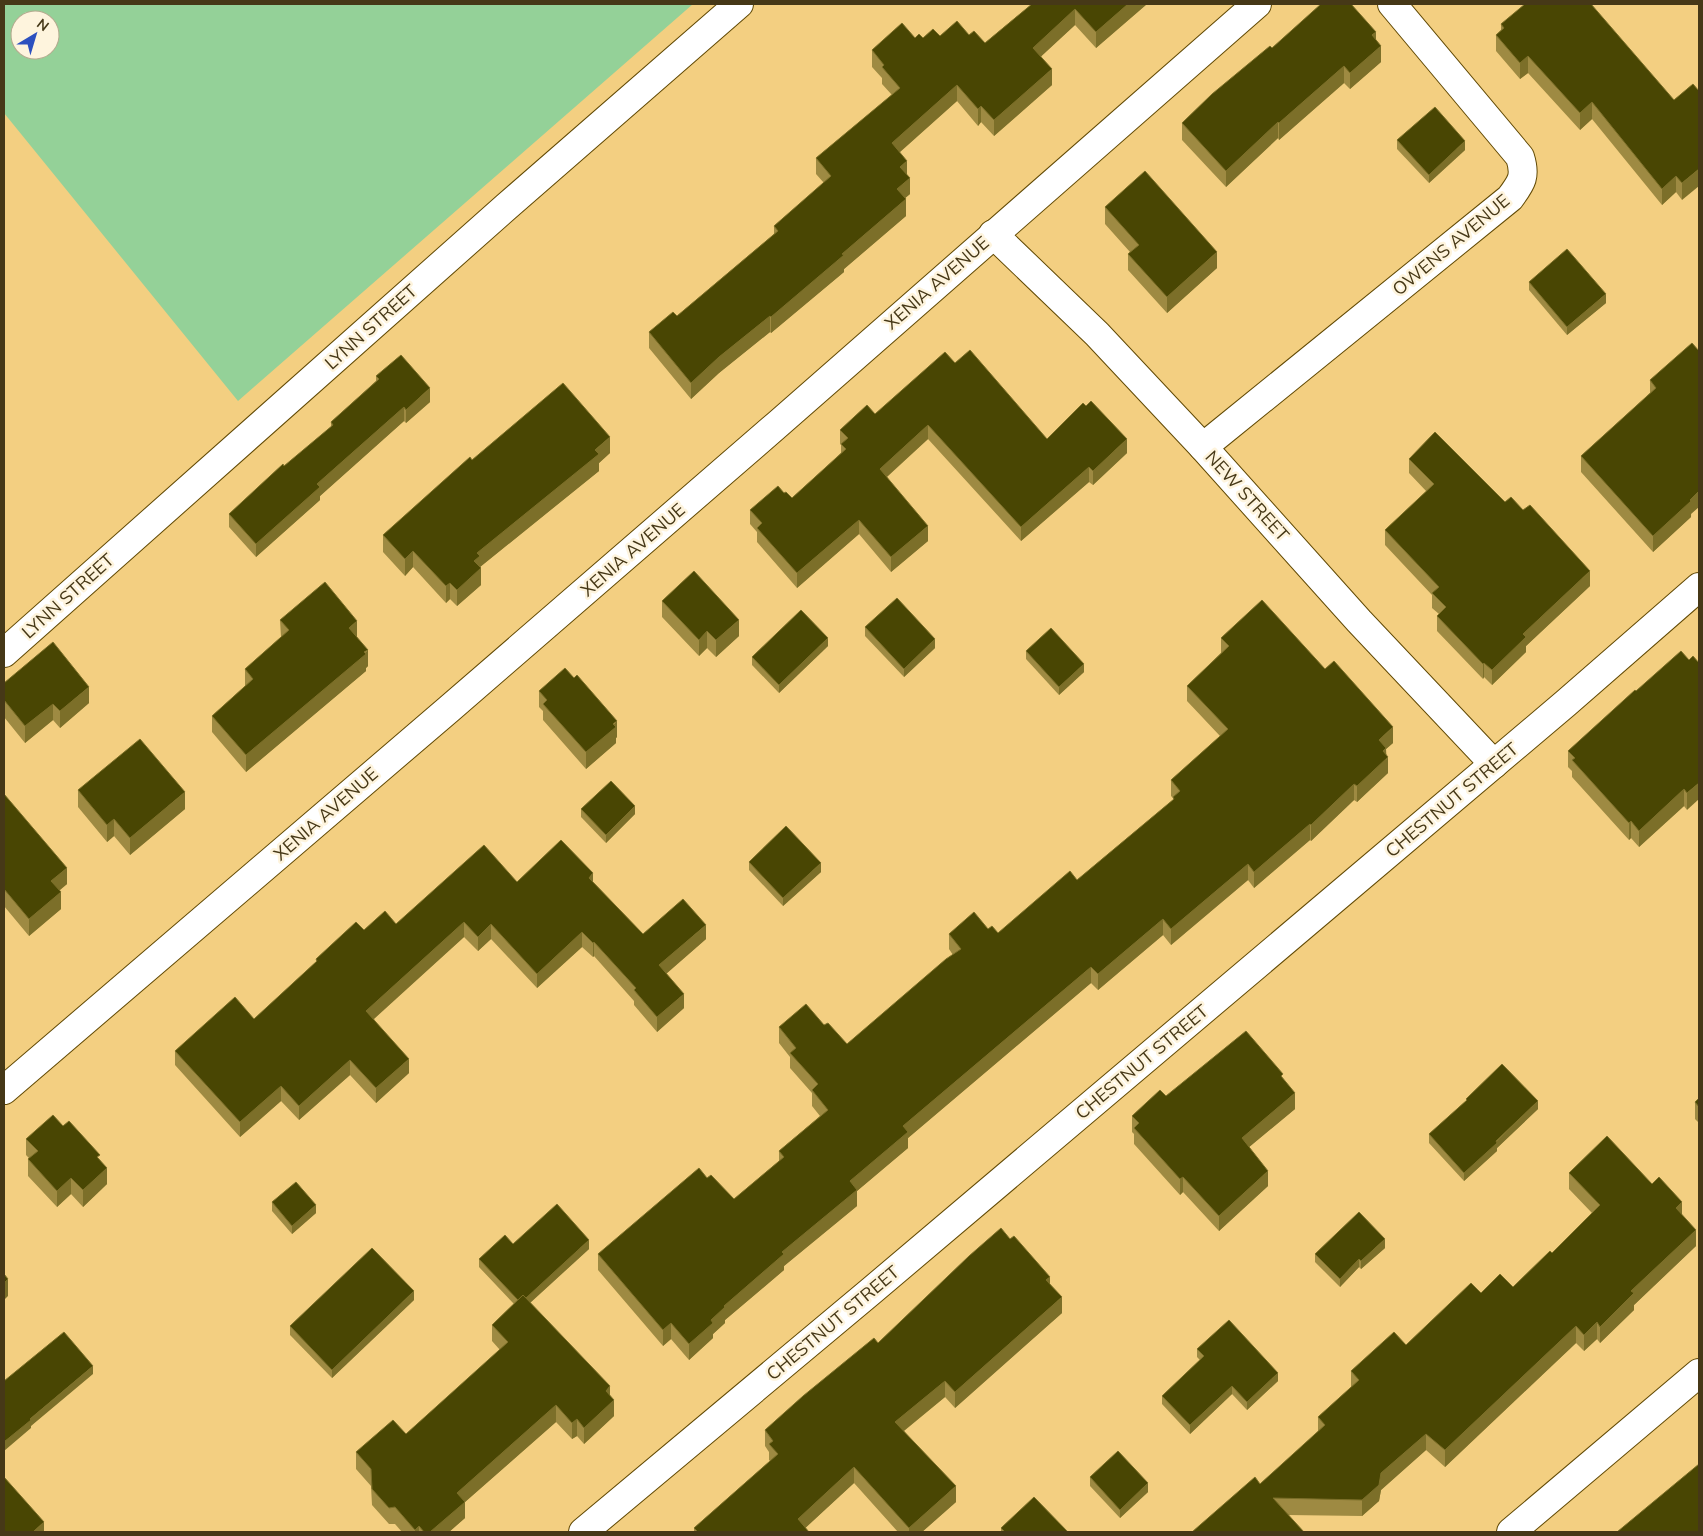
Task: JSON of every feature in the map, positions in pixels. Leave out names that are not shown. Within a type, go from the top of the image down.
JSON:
[{"type":"street","name":"LYNN STREET","points":[[4,653],[506,207],[739,4]]},
{"type":"street","name":"XENIA AVENUE","points":[[4,1090],[778,424],[1257,4]]},
{"type":"street","name":"OWENS AVENUE","points":[[1203,446],[1510,198],[1520,184],[1524,169],[1520,157],[1392,4]]},
{"type":"street","name":"NEW STREET","points":[[993,234],[1097,334],[1203,446],[1359,621],[1494,764]]},
{"type":"street","name":"CHESTNUT STREET","points":[[583,1532],[870,1292],[1699,588]]},
{"type":"street","points":[[1511,1532],[1699,1373]]},
{"type":"green space","points":[[4,4],[693,4],[238,401],[4,113]]},
{"type":"building","points":[[1032,4],[1128,4],[1096,32],[1075,9],[1033,48],[1052,69],[994,120],[981,106],[978,109],[957,85],[892,143],[907,161],[900,167],[910,178],[897,189],[906,199],[842,254],[844,255],[771,317],[719,357],[691,383],[649,332],[673,312],[677,316],[778,231],[774,226],[831,176],[816,158],[900,88],[882,67],[884,65],[872,50],[902,23],[915,38],[919,34],[923,38],[933,29],[940,36],[957,21],[969,35],[974,31],[985,43]]},
{"type":"building","points":[[1321,4],[1351,4],[1376,32],[1372,35],[1381,46],[1350,73],[1344,66],[1278,122],[1226,171],[1182,123],[1212,94],[1270,46],[1272,48]]},
{"type":"building","points":[[1525,4],[1591,4],[1674,100],[1693,84],[1699,91],[1699,169],[1682,183],[1676,176],[1662,189],[1592,102],[1580,113],[1528,56],[1520,63],[1496,35],[1504,28],[1501,24]]},
{"type":"building","points":[[1435,107],[1465,141],[1429,175],[1397,140]]},
{"type":"building","points":[[1145,171],[1217,252],[1167,297],[1128,254],[1139,245],[1105,207]]},
{"type":"building","points":[[1567,249],[1606,294],[1567,327],[1529,282]]},
{"type":"building","points":[[1692,343],[1699,351],[1699,491],[1691,501],[1653,536],[1581,456],[1656,388],[1650,380]]},
{"type":"building","points":[[970,350],[1047,439],[1083,403],[1086,406],[1091,401],[1127,439],[1093,471],[1089,467],[1021,527],[928,425],[880,469],[928,526],[891,557],[859,520],[797,573],[757,528],[762,523],[750,510],[778,486],[792,498],[846,449],[841,444],[848,438],[840,430],[867,405],[875,414],[945,352],[955,363]]},
{"type":"building","points":[[401,355],[430,388],[406,410],[404,407],[317,484],[320,487],[256,544],[229,514],[283,464],[284,466],[333,425],[331,422],[379,379],[376,376]]},
{"type":"building","points":[[563,383],[610,437],[595,450],[599,454],[477,553],[480,556],[474,561],[481,568],[457,590],[450,583],[446,586],[413,551],[405,559],[383,535],[470,457],[472,460]]},
{"type":"building","points":[[1435,432],[1505,502],[1511,497],[1523,510],[1530,505],[1590,571],[1523,634],[1526,637],[1492,670],[1483,664],[1437,616],[1446,607],[1432,593],[1439,587],[1385,530],[1434,484],[1409,459]]},
{"type":"building","points":[[694,571],[739,620],[716,640],[707,631],[699,640],[662,601]]},
{"type":"building","points":[[325,582],[357,621],[349,628],[368,650],[364,652],[366,654],[246,755],[212,716],[253,679],[245,669],[289,630],[280,620]]},
{"type":"building","points":[[897,598],[935,639],[904,669],[865,627]]},
{"type":"building","points":[[1262,600],[1325,669],[1334,661],[1393,727],[1379,740],[1386,748],[1383,751],[1388,757],[1357,786],[1354,784],[1311,825],[1254,872],[1248,864],[1171,929],[1163,919],[1098,974],[1091,967],[903,1126],[908,1132],[850,1181],[857,1190],[782,1252],[784,1254],[724,1306],[711,1320],[713,1323],[689,1344],[671,1323],[663,1330],[598,1254],[699,1168],[707,1178],[711,1175],[734,1199],[784,1157],[779,1151],[828,1110],[812,1090],[818,1084],[790,1053],[796,1048],[779,1027],[806,1004],[824,1025],[828,1023],[847,1044],[946,959],[961,949],[949,934],[974,912],[988,929],[992,926],[998,933],[1070,871],[1077,880],[1174,799],[1173,797],[1180,791],[1171,780],[1228,729],[1187,686],[1229,646],[1221,638]]},
{"type":"building","points":[[801,610],[828,638],[779,685],[752,657]]},
{"type":"building","points":[[1051,628],[1084,664],[1059,687],[1026,651]]},
{"type":"building","points":[[53,642],[89,687],[60,711],[53,704],[25,726],[4,700],[4,683]]},
{"type":"building","points":[[1681,651],[1689,660],[1693,656],[1699,663],[1699,783],[1687,793],[1684,789],[1639,831],[1631,821],[1629,823],[1572,760],[1575,758],[1568,751]]},
{"type":"building","points":[[565,668],[574,678],[577,675],[617,721],[613,724],[616,727],[586,752],[543,704],[547,700],[539,691]]},
{"type":"building","points":[[140,739],[185,792],[130,838],[114,819],[107,825],[78,790]]},
{"type":"building","points":[[611,781],[635,806],[606,835],[581,809]]},
{"type":"building","points":[[4,794],[67,868],[51,881],[61,892],[29,919],[4,889]]},
{"type":"building","points":[[786,826],[821,863],[783,898],[749,862]]},
{"type":"building","points":[[561,840],[593,873],[589,878],[643,934],[683,899],[706,925],[659,965],[684,994],[657,1017],[634,990],[636,988],[594,942],[582,932],[537,974],[491,924],[478,937],[464,922],[366,1011],[409,1059],[376,1088],[350,1060],[299,1106],[281,1086],[240,1122],[175,1051],[235,997],[254,1019],[356,922],[364,930],[385,911],[396,924],[484,845],[517,882]]},
{"type":"building","points":[[1246,1031],[1283,1074],[1281,1076],[1295,1093],[1242,1138],[1268,1171],[1219,1216],[1183,1177],[1180,1179],[1134,1128],[1139,1123],[1132,1116],[1160,1090],[1166,1096]]},
{"type":"building","points":[[1502,1064],[1538,1101],[1496,1141],[1497,1143],[1464,1173],[1429,1134],[1467,1100]]},
{"type":"building","points":[[1699,1098],[1699,1107],[1695,1102]]},
{"type":"building","points":[[53,1115],[63,1126],[69,1121],[100,1155],[97,1157],[107,1168],[83,1190],[71,1178],[57,1191],[28,1159],[38,1151],[26,1139]]},
{"type":"building","points":[[1607,1136],[1652,1184],[1659,1177],[1682,1202],[1676,1208],[1696,1230],[1631,1291],[1634,1293],[1600,1327],[1597,1322],[1584,1335],[1576,1326],[1445,1450],[1426,1434],[1381,1473],[1379,1485],[1362,1500],[1273,1498],[1304,1532],[1192,1532],[1255,1477],[1260,1484],[1325,1425],[1318,1417],[1359,1380],[1351,1371],[1394,1332],[1406,1345],[1471,1283],[1481,1293],[1500,1274],[1513,1287],[1550,1251],[1552,1253],[1600,1205],[1569,1173]]},
{"type":"building","points":[[296,1182],[316,1205],[292,1226],[272,1202]]},
{"type":"building","points":[[557,1204],[589,1240],[526,1298],[523,1295],[518,1300],[479,1259],[505,1235],[513,1244]]},
{"type":"building","points":[[1359,1212],[1385,1239],[1361,1261],[1359,1259],[1340,1279],[1315,1254]]},
{"type":"building","points":[[1001,1228],[1010,1239],[1014,1236],[1050,1277],[1046,1280],[1062,1297],[955,1392],[945,1381],[895,1422],[956,1486],[909,1528],[854,1467],[798,1519],[809,1532],[698,1532],[694,1528],[778,1454],[769,1444],[773,1441],[765,1430],[874,1338],[878,1343]]},
{"type":"building","points":[[372,1248],[414,1291],[332,1370],[290,1326]]},
{"type":"building","points":[[4,1274],[8,1279],[4,1283]]},
{"type":"building","points":[[523,1295],[610,1386],[606,1391],[614,1400],[584,1428],[577,1419],[572,1423],[556,1405],[457,1493],[465,1502],[430,1532],[424,1532],[419,1526],[415,1530],[395,1507],[389,1508],[372,1489],[371,1469],[356,1452],[393,1420],[406,1434],[508,1342],[492,1325]]},
{"type":"building","points":[[1229,1320],[1278,1373],[1247,1402],[1232,1386],[1190,1425],[1162,1396],[1204,1356],[1197,1349]]},
{"type":"building","points":[[64,1332],[93,1366],[4,1442],[4,1381]]},
{"type":"building","points":[[1118,1451],[1148,1483],[1120,1510],[1090,1477]]},
{"type":"building","points":[[1699,1464],[1699,1532],[1617,1532]]},
{"type":"building","points":[[4,1477],[44,1522],[33,1532],[4,1532]]},
{"type":"building","points":[[1034,1497],[1068,1532],[1005,1532],[1001,1528]]}]
